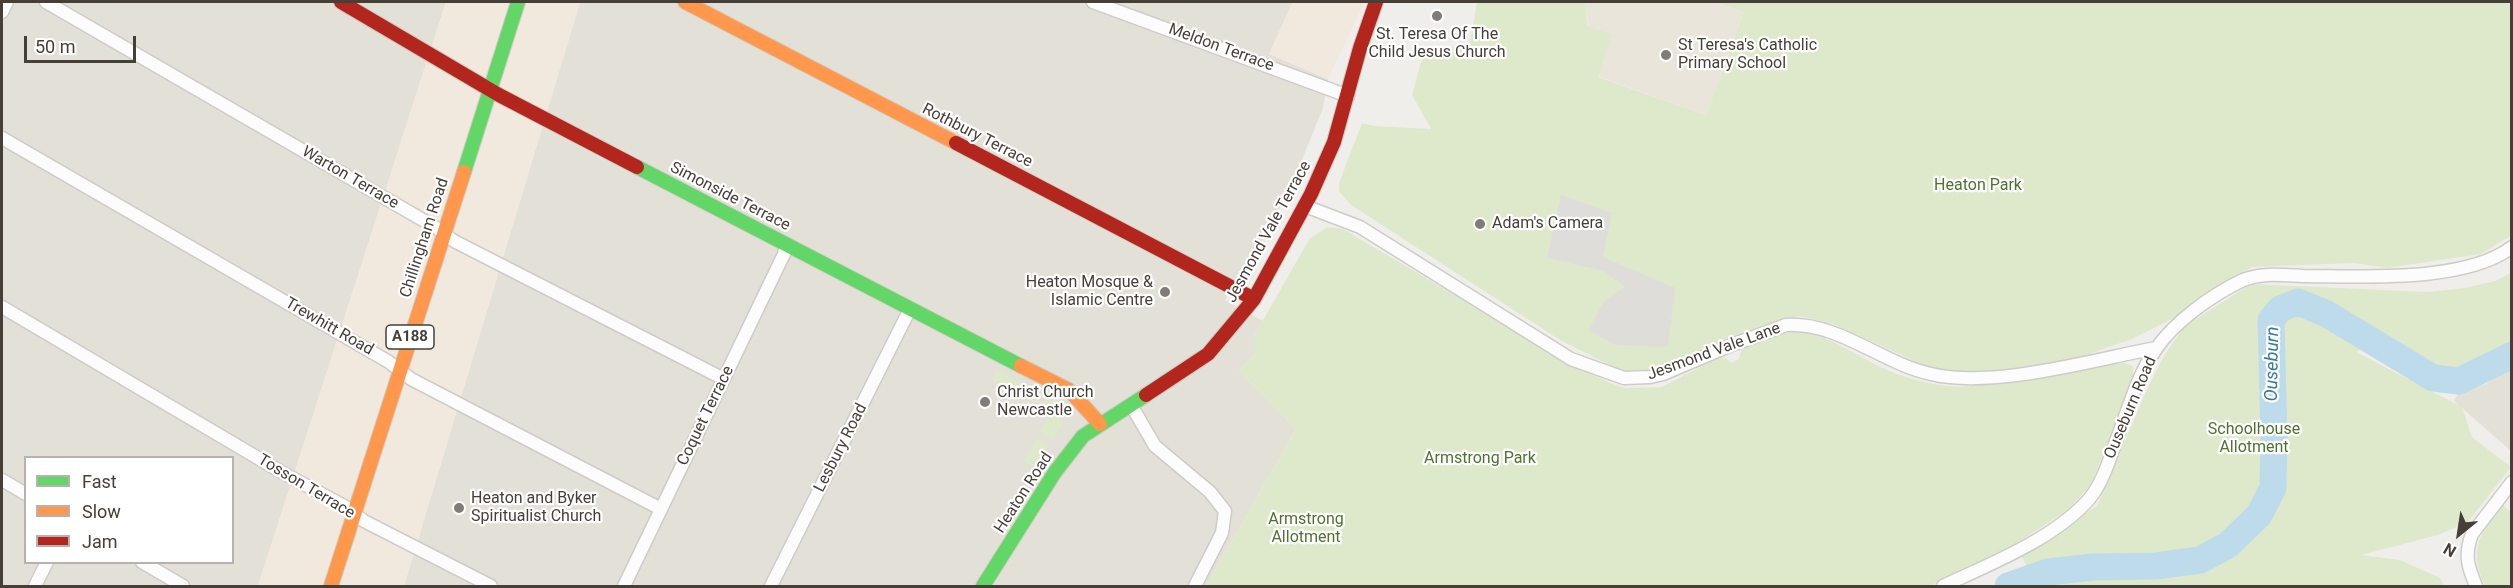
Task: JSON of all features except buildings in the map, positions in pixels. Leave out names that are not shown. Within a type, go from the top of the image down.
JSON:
[{"type":"street","points":[[2,12],[6,2]]},
{"type":"street","name":"Warton Terrace","points":[[46,2],[484,257],[724,379]]},
{"type":"street","name":"Simonside Terrace","points":[[341,2],[490,88],[720,211],[1069,390],[1100,423]]},
{"type":"street","name":"Chillingham Road","points":[[331,586],[518,2]]},
{"type":"street","name":"Rothbury Terrace","points":[[685,2],[1254,299]]},
{"type":"street","name":"Meldon Terrace","points":[[1094,2],[1348,96]]},
{"type":"street","points":[[1348,96],[1360,48],[1376,2]]},
{"type":"street","name":"Jesmond Vale Terrace","points":[[1100,423],[1208,354],[1254,299],[1305,206],[1334,142],[1348,96]]},
{"type":"street","name":"Trewhitt Road","points":[[2,138],[389,362],[411,379],[661,509]]},
{"type":"street","name":"Jesmond Vale Lane","points":[[1305,206],[1360,227],[1571,359],[1624,378],[1636,379],[1663,374],[1778,327],[1795,324],[1825,330],[1910,368],[1952,378],[2011,375],[2156,348]]},
{"type":"street","name":"Coquet Terrace","points":[[624,586],[784,254],[786,244]]},
{"type":"street","name":"Ouseburn Road","points":[[1943,586],[2030,544],[2069,517],[2091,497],[2099,484],[2140,381],[2156,348],[2189,315],[2241,281],[2253,277],[2424,273],[2484,262],[2511,247]]},
{"type":"street","name":"Tosson Terrace","points":[[2,308],[354,514],[363,522],[491,586]]},
{"type":"street","name":"Lesbury Road","points":[[771,586],[910,309]]},
{"type":"street","points":[[1131,405],[1155,446],[1210,492],[1223,506],[1225,516],[1222,533],[1195,586]]},
{"type":"street","name":"Heaton Road","points":[[983,586],[1055,472],[1083,435],[1100,423]]},
{"type":"street","points":[[2,480],[24,493]]},
{"type":"street","points":[[2476,586],[2467,563],[2469,542],[2472,534],[2511,482]]},
{"type":"street","points":[[35,586],[46,564]]},
{"type":"street","points":[[145,564],[183,586]]},
{"type":"shaded area","points":[[2,2],[446,2],[258,586],[2,586]]},
{"type":"shaded area","points":[[446,2],[580,2],[404,586],[258,586]]},
{"type":"shaded area","points":[[580,2],[1293,2],[1269,54],[1328,79],[1323,108],[1294,179],[1264,238],[1225,300],[1263,321],[1254,336],[1254,354],[1239,371],[1296,429],[1206,586],[404,586]]},
{"type":"shaded area","points":[[1293,2],[1365,2],[1328,79],[1269,54]]},
{"type":"shaded area","name":"St Teresa's Catholic Primary School","points":[[1585,2],[1714,2],[1744,12],[1706,115],[1597,76]]},
{"type":"shaded area","points":[[1561,195],[1612,213],[1603,257],[1675,288],[1668,347],[1616,345],[1588,330],[1604,301],[1625,287],[1604,271],[1547,258]]},
{"type":"shaded area","points":[[2511,364],[2511,451],[2454,401],[2459,391],[2486,384]]},
{"type":"green space","name":"Heaton Park","points":[[1477,2],[1585,2],[1588,26],[1612,34],[1598,77],[1706,115],[1744,12],[1714,2],[2511,2],[2512,235],[2481,254],[2387,268],[2354,263],[2252,267],[2172,319],[2132,339],[2077,358],[2020,368],[1971,373],[1928,367],[1831,323],[1799,316],[1726,339],[1659,370],[1629,375],[1560,340],[1351,205],[1339,191],[1339,183],[1362,123],[1375,126],[1431,129],[1412,95],[1423,55],[1470,43]]},
{"type":"green space","name":"Armstrong Park","points":[[1328,227],[1343,229],[1573,365],[1625,388],[1662,387],[1719,357],[1726,358],[1731,363],[1739,359],[1746,346],[1761,339],[1781,333],[1799,332],[1831,341],[1897,374],[1940,385],[1987,385],[2123,363],[2133,366],[2133,382],[2091,484],[2068,510],[2015,544],[1930,586],[1206,586],[1296,429],[1239,371],[1254,354],[1254,336],[1310,238]]},
{"type":"green space","name":"Schoolhouse Allotment","points":[[2511,273],[2511,360],[2498,350],[2470,368],[2438,371],[2382,339],[2356,352],[2462,407],[2472,437],[2511,467],[2468,522],[2438,535],[2361,555],[2400,560],[2440,578],[2444,586],[2025,586],[2035,581],[2021,555],[2097,506],[2148,387],[2165,354],[2185,326],[2251,284],[2428,292],[2465,288],[2495,281]]},
{"type":"green space","points":[[996,370],[1041,394],[1037,403],[992,379]]},
{"type":"green space","points":[[1046,396],[1058,402],[1064,413],[1063,424],[1053,439],[1040,432],[1050,414],[1049,410],[1041,406]]},
{"type":"green space","points":[[1037,438],[1049,445],[1034,467],[1023,462]]},
{"type":"green space","points":[[2503,505],[2511,512],[2511,586],[2485,586],[2477,562],[2479,542],[2482,534]]},
{"type":"waterway","name":"Ouseburn","points":[[2008,586],[2048,572],[2094,567],[2155,566],[2200,560],[2228,545],[2259,515],[2273,488],[2271,320],[2280,309],[2298,302],[2327,314],[2433,378],[2459,381],[2512,355]]},
{"type":"traffic: fast","points":[[464,172],[518,2]]},
{"type":"traffic: fast","points":[[637,167],[1021,366]]},
{"type":"traffic: fast","points":[[983,586],[1055,472],[1083,436],[1146,395]]},
{"type":"traffic: slow","points":[[685,2],[956,143]]},
{"type":"traffic: slow","points":[[331,586],[464,172]]},
{"type":"traffic: slow","points":[[1021,366],[1069,390],[1100,424]]},
{"type":"traffic: jam","points":[[341,2],[499,95],[637,167]]},
{"type":"traffic: jam","points":[[1146,395],[1208,354],[1254,299],[1311,194],[1334,142],[1360,48],[1376,2]]},
{"type":"traffic: jam","points":[[956,143],[1254,299]]},
{"type":"place","name":"St. Teresa Of The Child Jesus Church","points":[[1437,16]]},
{"type":"place","name":"St Teresa's Catholic Primary School","points":[[1666,55]]},
{"type":"place","name":"Adam's Camera","points":[[1480,224]]},
{"type":"place","name":"Heaton Mosque & Islamic Centre","points":[[1165,292]]},
{"type":"place","name":"Christ Church Newcastle","points":[[985,402]]},
{"type":"place","name":"Heaton and Byker Spiritualist Church","points":[[459,508]]},
{"type":"park label","name":"Armstrong Allotment","points":[[1306,529]]}]
